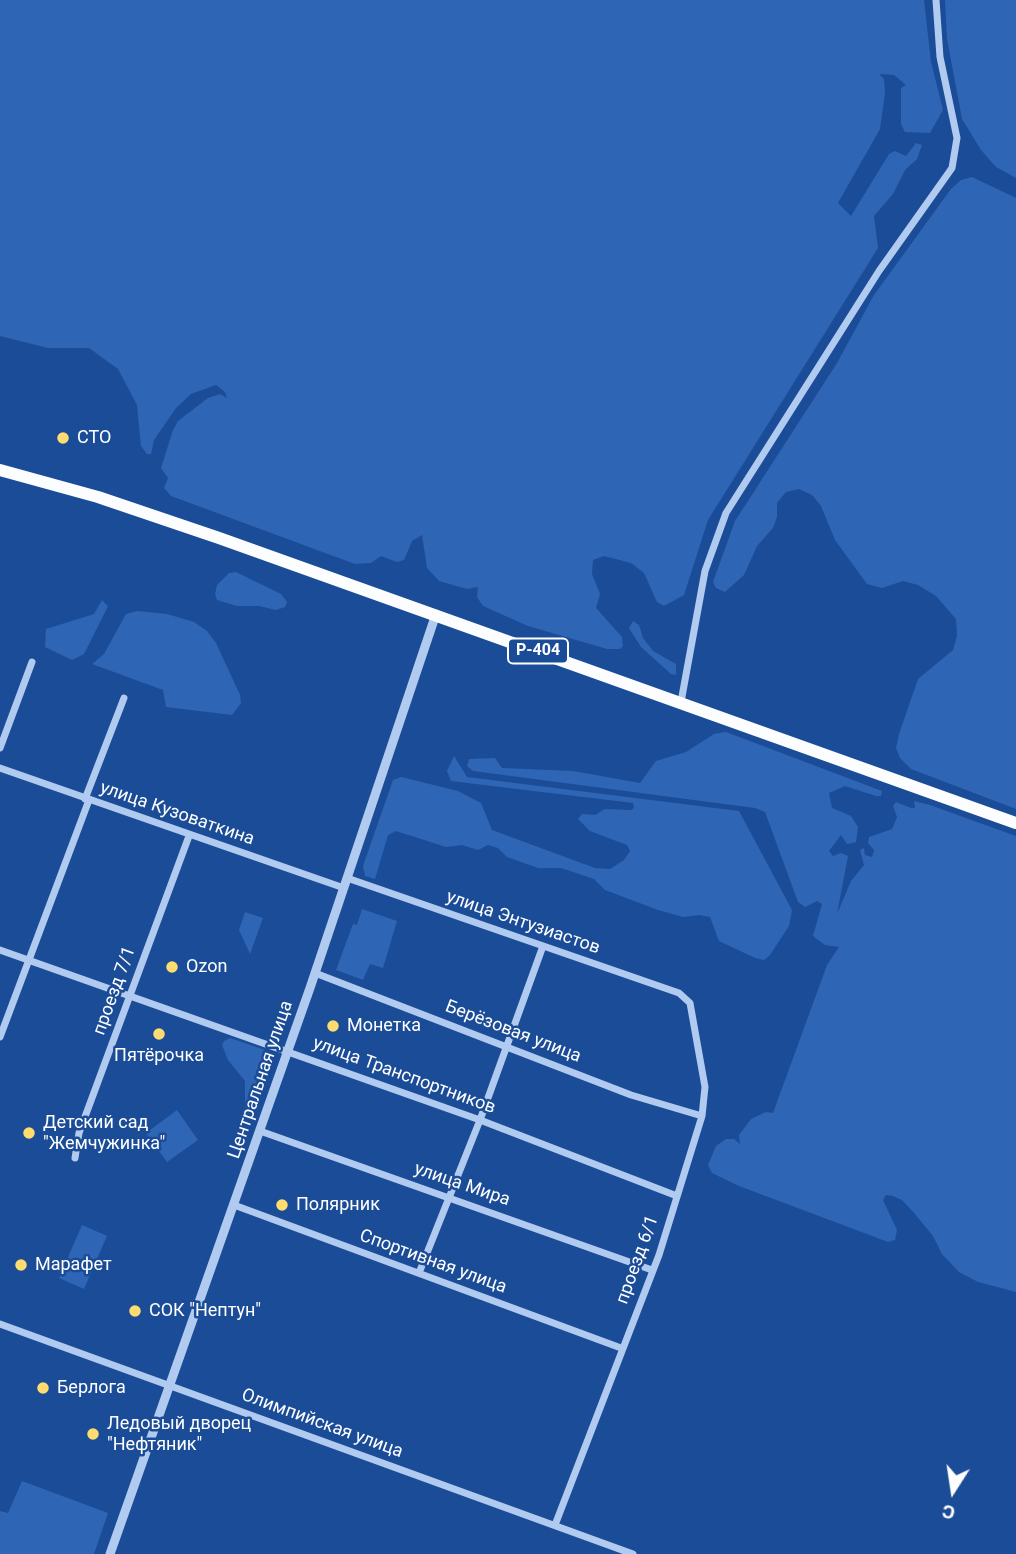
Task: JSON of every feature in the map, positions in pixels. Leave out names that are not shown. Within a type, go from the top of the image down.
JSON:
[{"type":"highway","name":"Р-404","points":[[0,470],[98,497],[436,614],[1016,823]]},
{"type":"street","points":[[681,702],[705,571],[726,513],[878,271],[952,168],[957,138],[940,57],[936,0]]},
{"type":"street","name":"Центральная улица","points":[[110,1554],[315,973],[436,614]]},
{"type":"street","points":[[0,748],[32,662]]},
{"type":"street","points":[[0,1037],[124,698]]},
{"type":"street","name":"улица Кузоваткина","points":[[0,768],[344,888]]},
{"type":"street","name":"проезд 7/1","points":[[75,1158],[79,1133],[189,836]]},
{"type":"street","name":"улица Энтузиастов","points":[[347,878],[687,999]]},
{"type":"street","points":[[419,1273],[451,1198],[543,946]]},
{"type":"street","name":"улица Транспортников","points":[[0,950],[480,1119],[677,1196]]},
{"type":"street","name":"Берёзовая улица","points":[[315,973],[631,1095],[702,1116]]},
{"type":"street","name":"проезд 6/1","points":[[555,1525],[652,1270],[702,1116],[704,1078],[687,999]]},
{"type":"street","name":"улица Мира","points":[[260,1131],[652,1270]]},
{"type":"street","name":"Спортивная улица","points":[[234,1205],[621,1348]]},
{"type":"street","name":"Олимпийская улица","points":[[0,1324],[634,1554]]},
{"type":"shaded area","points":[[0,0],[924,0],[931,62],[943,110],[930,133],[905,132],[901,124],[901,88],[906,85],[894,75],[879,74],[884,79],[885,93],[880,129],[838,203],[851,216],[889,154],[895,151],[906,156],[916,143],[922,145],[917,159],[905,170],[893,194],[874,216],[878,248],[708,520],[684,595],[664,606],[657,602],[644,573],[631,563],[604,556],[593,560],[592,574],[600,594],[596,608],[622,637],[623,646],[620,649],[607,649],[528,626],[483,606],[477,597],[478,587],[467,589],[439,581],[427,568],[422,535],[412,541],[404,560],[397,562],[381,556],[371,563],[355,564],[171,496],[164,488],[168,478],[161,468],[173,430],[178,421],[208,398],[220,394],[227,398],[225,392],[216,385],[191,394],[176,408],[154,440],[151,454],[147,454],[141,446],[137,405],[118,369],[89,348],[48,348],[0,336]]},
{"type":"shaded area","points":[[945,0],[1016,0],[1016,178],[996,167],[981,150],[962,119],[947,39]]},
{"type":"shaded area","points":[[972,177],[1016,198],[1016,809],[911,769],[900,758],[896,748],[899,734],[918,679],[953,650],[957,636],[956,619],[936,596],[918,585],[903,581],[882,588],[867,584],[835,540],[821,506],[812,495],[799,489],[786,492],[777,503],[777,517],[773,528],[757,546],[744,575],[725,592],[716,588],[713,582],[735,521],[837,363],[874,295],[951,189],[961,180]]},
{"type":"shaded area","points":[[236,572],[281,594],[287,602],[285,607],[276,610],[259,606],[237,606],[217,600],[217,585],[229,573]]},
{"type":"shaded area","points":[[102,600],[108,606],[84,654],[72,660],[45,647],[46,629],[94,614]]},
{"type":"shaded area","points":[[137,611],[167,614],[194,622],[207,631],[216,643],[240,695],[241,703],[232,715],[166,707],[163,690],[92,664],[104,654],[126,614]]},
{"type":"shaded area","points":[[633,621],[639,625],[643,638],[653,651],[676,664],[676,675],[671,674],[641,647],[629,628]]},
{"type":"shaded area","points":[[726,732],[882,791],[881,796],[876,796],[845,786],[829,793],[832,808],[851,816],[858,827],[856,842],[847,844],[841,835],[829,851],[833,856],[841,853],[848,856],[837,914],[851,881],[864,865],[860,850],[864,848],[865,855],[872,857],[874,850],[868,843],[869,837],[892,829],[897,817],[893,806],[896,802],[911,808],[915,808],[914,801],[930,805],[1016,836],[1016,1292],[978,1282],[959,1272],[942,1254],[933,1236],[915,1214],[902,1200],[893,1196],[886,1195],[883,1200],[897,1230],[895,1240],[888,1242],[739,1186],[712,1173],[708,1165],[716,1146],[726,1139],[734,1139],[740,1144],[739,1135],[751,1119],[766,1112],[773,1113],[827,965],[839,947],[825,945],[813,936],[822,904],[817,901],[805,907],[798,902],[765,812],[755,808],[473,771],[467,766],[469,759],[495,758],[502,768],[573,771],[640,783],[656,761],[686,752],[714,734]]},
{"type":"shaded area","points":[[454,756],[467,777],[739,811],[792,910],[789,926],[770,955],[764,960],[755,958],[719,941],[710,917],[683,917],[658,910],[605,890],[594,879],[561,868],[538,868],[507,857],[498,848],[488,845],[478,850],[462,845],[446,847],[396,831],[388,835],[375,879],[365,876],[363,866],[393,780],[401,777],[458,791],[481,803],[492,830],[595,868],[610,869],[624,860],[630,851],[627,845],[590,831],[578,819],[582,814],[595,815],[605,809],[631,810],[634,808],[633,803],[451,781],[447,771]]},
{"type":"shaded area","points":[[362,909],[397,921],[383,968],[370,964],[363,980],[336,970],[353,924],[357,925]]},
{"type":"shaded area","points":[[245,912],[263,918],[250,954],[239,930]]},
{"type":"shaded area","points":[[230,1038],[265,1050],[267,1056],[242,1131],[239,1131],[245,1111],[245,1081],[228,1060],[222,1045]]},
{"type":"shaded area","points":[[177,1110],[198,1140],[167,1162],[146,1133]]},
{"type":"shaded area","points":[[82,1225],[107,1236],[84,1289],[59,1278]]},
{"type":"shaded area","points":[[22,1481],[108,1513],[94,1554],[0,1554],[0,1511],[8,1513]]},
{"type":"place","name":"СТО","points":[[63,438]]},
{"type":"place","name":"Ozon","points":[[172,967]]},
{"type":"place","name":"Монетка","points":[[333,1026]]},
{"type":"place","name":"Пятёрочка","points":[[159,1034]]},
{"type":"place","name":"Детский сад \"Жемчужинка\"","points":[[29,1133]]},
{"type":"place","name":"Полярник","points":[[282,1205]]},
{"type":"place","name":"Марафет","points":[[21,1265]]},
{"type":"place","name":"СОК \"Нептун\"","points":[[135,1311]]},
{"type":"place","name":"Берлога","points":[[43,1388]]},
{"type":"place","name":"Ледовый дворец \"Нефтяник\"","points":[[93,1434]]}]
